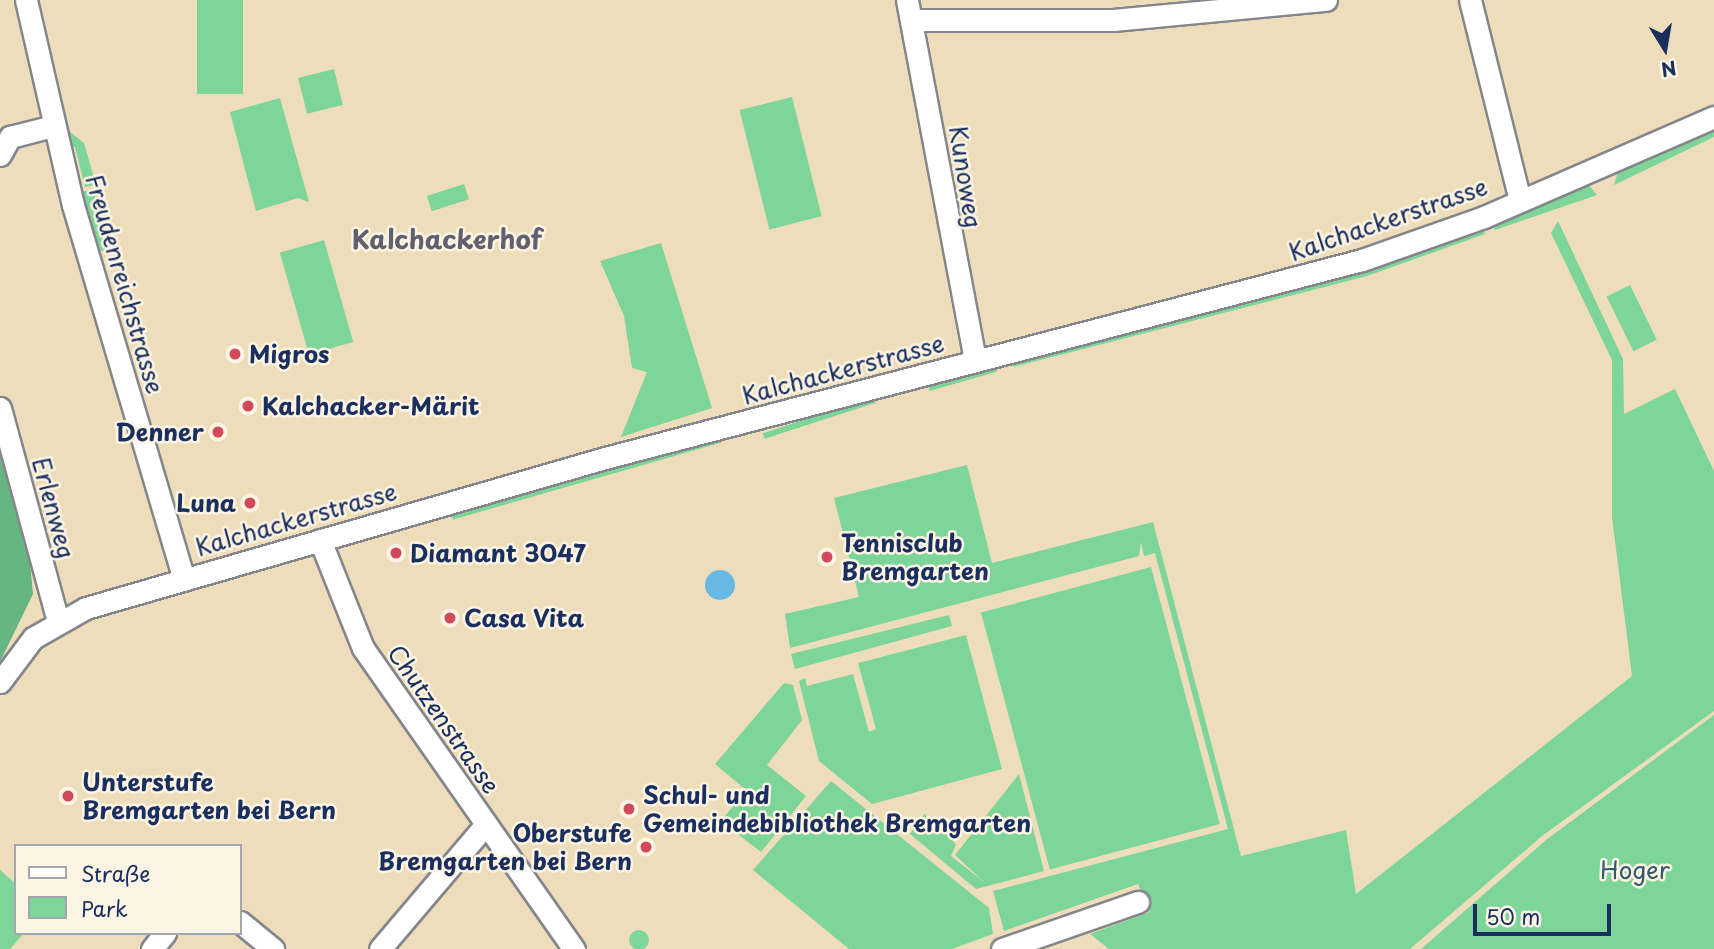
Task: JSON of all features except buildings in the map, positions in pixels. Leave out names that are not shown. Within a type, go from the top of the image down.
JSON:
[{"type":"street","name":"Freudenreichstrasse","points":[[26,0],[53,126],[184,579]]},
{"type":"street","points":[[909,10],[1113,20],[1326,0]]},
{"type":"street","points":[[1470,0],[1520,201]]},
{"type":"street","name":"Kunoweg","points":[[909,10],[975,361]]},
{"type":"street","name":"Kalchackerstrasse","points":[[0,682],[33,638],[58,621],[86,608],[437,505],[1362,260],[1520,201],[1714,117]]},
{"type":"street","points":[[0,155],[16,134],[53,126]]},
{"type":"street","name":"Erlenweg","points":[[0,408],[58,621]]},
{"type":"street","name":"Chutzenstrasse","points":[[320,540],[363,648],[573,949]]},
{"type":"street","points":[[380,949],[486,824]]},
{"type":"street","points":[[1002,949],[1138,902]]},
{"type":"street","points":[[242,924],[273,949]]},
{"type":"street","points":[[152,949],[163,935]]},
{"type":"green space","points":[[197,0],[243,0],[243,94],[197,94]]},
{"type":"green space","points":[[334,69],[343,105],[307,114],[298,78]]},
{"type":"green space","points":[[792,97],[822,216],[769,229],[740,110]]},
{"type":"green space","points":[[280,98],[309,202],[298,198],[256,211],[230,112]]},
{"type":"green space","points":[[64,106],[70,132],[84,143],[96,185],[85,187],[75,147],[69,148],[59,107]]},
{"type":"green space","points":[[1714,127],[1714,137],[1614,185],[1619,168]]},
{"type":"green space","points":[[1587,183],[1597,195],[1495,230],[1492,222]]},
{"type":"green space","points":[[464,184],[469,199],[432,211],[427,196]]},
{"type":"green space","points":[[96,188],[113,248],[98,252],[81,192]]},
{"type":"green space","points":[[1558,221],[1623,359],[1624,414],[1675,389],[1714,471],[1714,711],[1542,836],[1410,949],[1109,949],[1090,934],[1150,912],[1138,884],[1004,931],[993,891],[1228,829],[1155,553],[1144,556],[1141,542],[1139,556],[790,648],[785,614],[859,597],[834,498],[967,465],[992,563],[1153,522],[1241,856],[1346,830],[1356,894],[1632,676],[1612,517],[1612,360],[1551,233]]},
{"type":"green space","points":[[1482,227],[1485,234],[1367,276],[1013,367],[1011,361]]},
{"type":"green space","points":[[324,240],[353,342],[309,355],[280,253]]},
{"type":"green space","points":[[661,243],[712,408],[621,437],[647,372],[632,368],[624,316],[600,261]]},
{"type":"green space","points":[[1630,285],[1657,340],[1633,351],[1607,296]]},
{"type":"green space","points":[[995,365],[997,372],[930,391],[928,384]]},
{"type":"green space","points":[[874,397],[876,403],[765,439],[763,433]]},
{"type":"green space","points":[[719,436],[721,443],[453,520],[451,513]]},
{"type":"green space","points":[[0,442],[28,542],[33,594],[0,662]]},
{"type":"green space","points":[[1151,567],[1220,824],[1050,869],[981,613]]},
{"type":"green space","points":[[949,615],[952,626],[795,669],[791,654]]},
{"type":"green space","points":[[966,635],[1002,769],[872,804],[819,761],[799,681],[805,678],[807,686],[853,674],[869,732],[876,729],[858,663]]},
{"type":"green space","points":[[784,683],[793,685],[802,720],[767,765],[806,796],[761,852],[721,821],[746,790],[715,764]]},
{"type":"green space","name":"Hoger","points":[[1714,715],[1714,949],[1421,949],[1546,840]]},
{"type":"green space","points":[[1019,774],[1044,871],[976,889],[910,834],[925,813],[928,822],[938,820],[956,845],[951,856],[984,882],[955,855]]},
{"type":"green space","points":[[831,781],[989,908],[993,934],[952,949],[849,949],[753,870]]},
{"type":"green space","points":[[0,870],[14,882],[14,935],[22,935],[10,949],[0,949]]},
{"type":"green space","points":[[635,930],[643,930],[649,940],[643,950],[635,950],[629,944],[629,936]]},
{"type":"water","points":[[720,570],[731,574],[735,585],[731,596],[720,600],[709,596],[705,585],[709,574]]},
{"type":"place","name":"Migros","points":[[235,354]]},
{"type":"place","name":"Kalchacker-Märit","points":[[248,406]]},
{"type":"place","name":"Denner","points":[[218,432]]},
{"type":"place","name":"Luna","points":[[250,503]]},
{"type":"place","name":"Diamant 3047","points":[[396,553]]},
{"type":"place","name":"Tennisclub Bremgarten","points":[[827,557]]},
{"type":"place","name":"Casa Vita","points":[[450,618]]},
{"type":"place","name":"Unterstufe Bremgarten bei Bern","points":[[68,796]]},
{"type":"place","name":"Schul- und Gemeindebibliothek Bremgarten","points":[[629,809]]},
{"type":"place","name":"Oberstufe Bremgarten bei Bern","points":[[646,847]]},
{"type":"district","name":"Kalchackerhof","points":[[447,239]]}]
